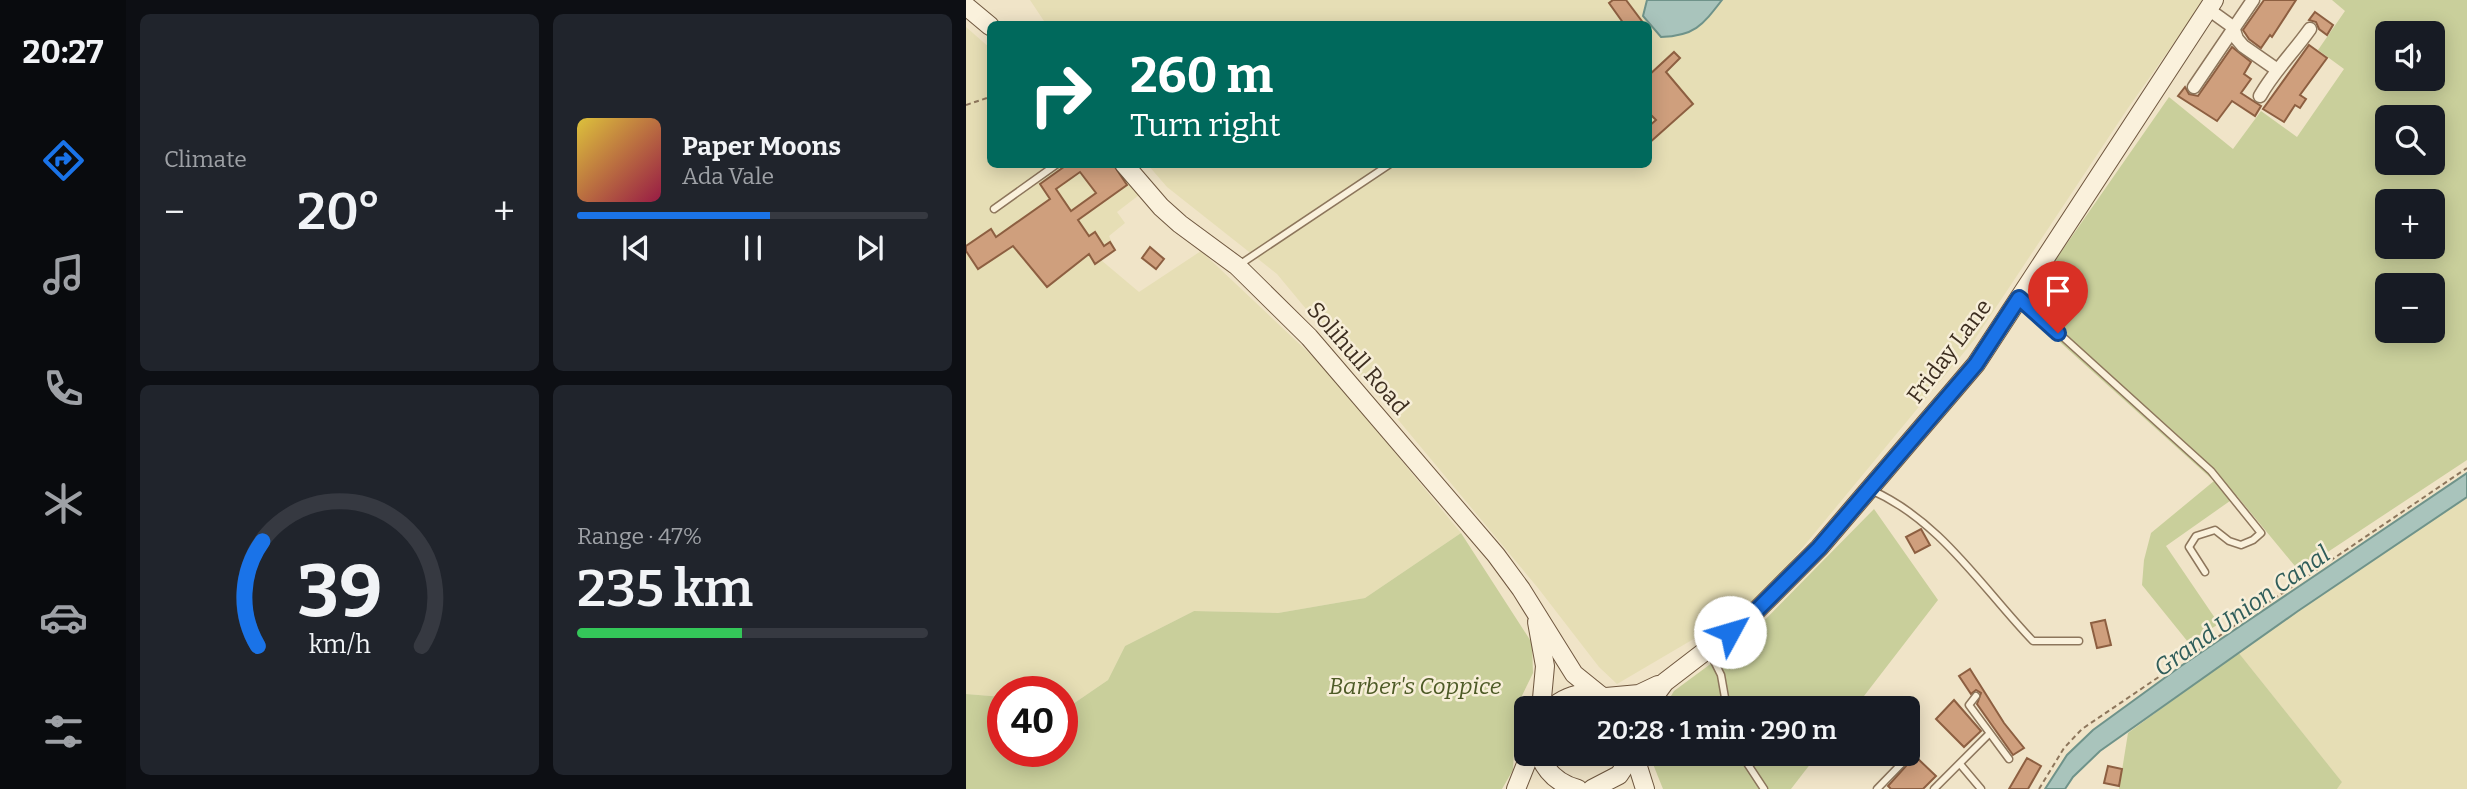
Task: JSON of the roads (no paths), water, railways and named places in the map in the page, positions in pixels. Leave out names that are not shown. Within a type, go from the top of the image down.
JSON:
[{"type":"main road","name":"Friday Lane","points":[[1571,696],[1639,694],[1665,682],[1751,616],[1819,548],[1976,364],[2211,5]]},
{"type":"main road","points":[[966,6],[987,24]]},
{"type":"main road","name":"Solihull Road","points":[[1129,168],[1180,224],[1237,266],[1309,337],[1496,555],[1532,605],[1574,674],[1603,696]]},
{"type":"main road","name":"Solihull Road","points":[[1532,605],[1544,649],[1542,696]]},
{"type":"main road","name":"Friday Lane","points":[[1655,696],[1665,682]]},
{"type":"main road","points":[[1516,789],[1525,766]]},
{"type":"main road","points":[[1547,766],[1556,779],[1578,789]]},
{"type":"main road","points":[[1592,789],[1619,775],[1625,766]]},
{"type":"main road","points":[[1637,766],[1645,789]]},
{"type":"street","points":[[2194,87],[2253,0]]},
{"type":"street","points":[[2211,5],[2233,27],[2243,46],[2276,69]]},
{"type":"street","points":[[2260,96],[2276,69],[2290,58],[2310,29]]},
{"type":"lane","points":[[994,209],[1051,168]]},
{"type":"lane","points":[[1237,266],[1384,168]]},
{"type":"lane","points":[[2019,298],[2211,471],[2261,533],[2241,545],[2229,541],[2216,530],[2196,536],[2189,547],[2204,572]]},
{"type":"lane","points":[[1869,489],[1909,512],[1972,571],[2034,641],[2078,641]]},
{"type":"lane","points":[[1708,649],[1718,663],[1724,696]]},
{"type":"lane","points":[[1976,696],[1969,705],[2009,759]]},
{"type":"lane","points":[[1934,789],[1989,734]]},
{"type":"lane","points":[[1960,764],[1981,789]]},
{"type":"lane","points":[[1749,766],[1764,789]]},
{"type":"lane","points":[[1877,789],[1899,766]]},
{"type":"water","points":[[1647,0],[1722,0],[1709,17],[1690,32],[1682,34],[1661,37],[1652,26],[1652,21],[1647,21],[1643,16]]},
{"type":"water","points":[[2467,473],[2467,497],[2298,611],[2100,751],[2073,777],[2065,789],[2045,789],[2067,755],[2093,730],[2181,666]]},
{"type":"water label","name":"Grand Union Canal","points":[[2242,611]]},
{"type":"park label","name":"Barber's Coppice","points":[[1415,686]]}]
